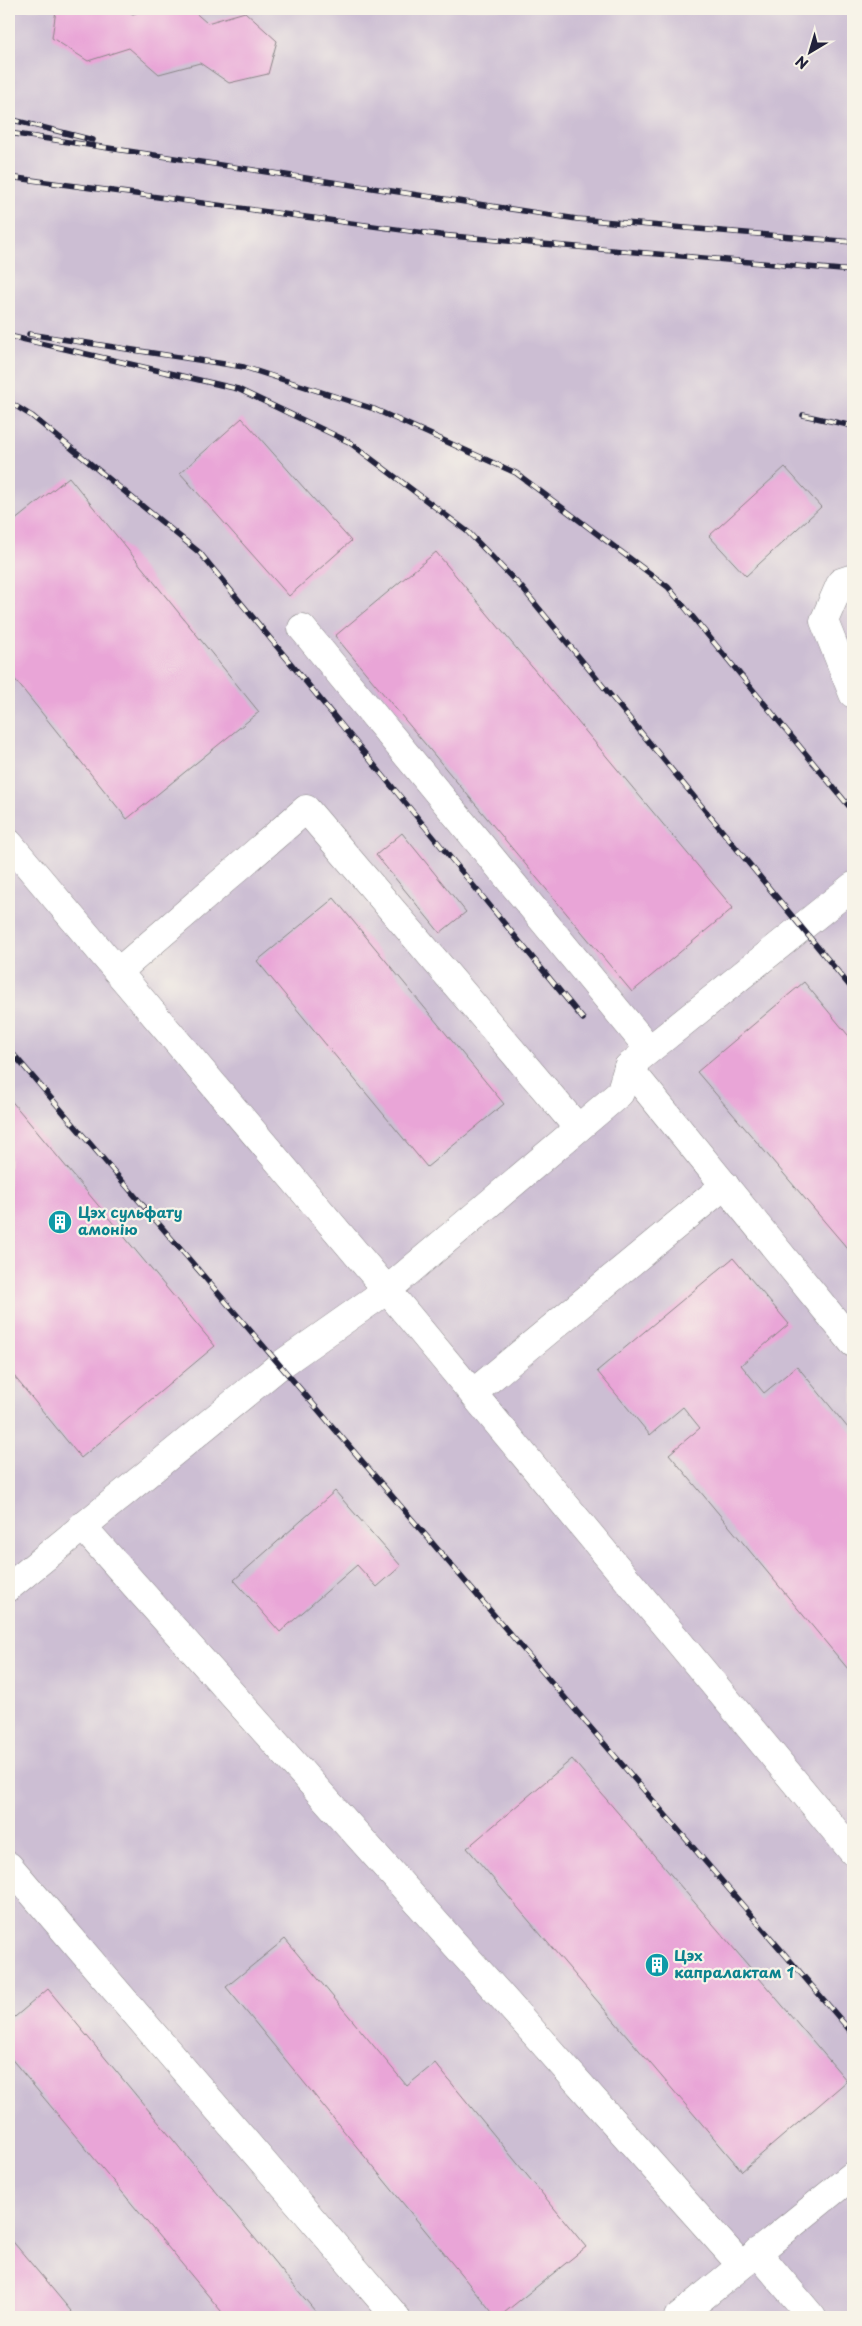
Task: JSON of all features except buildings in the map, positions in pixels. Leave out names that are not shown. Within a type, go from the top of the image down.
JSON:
[{"type":"lane","points":[[853,578],[841,582],[824,621],[853,694]]},
{"type":"lane","points":[[302,628],[649,1049]]},
{"type":"lane","points":[[118,972],[306,809],[578,1128]]},
{"type":"lane","points":[[13,857],[118,972],[387,1290],[853,1852]]},
{"type":"lane","points":[[9,1587],[279,1366],[387,1290],[620,1093],[628,1066],[853,886]]},
{"type":"lane","points":[[628,1066],[853,1343]]},
{"type":"lane","points":[[472,1393],[724,1185]]},
{"type":"lane","points":[[82,1526],[749,2259],[812,2317]]},
{"type":"lane","points":[[9,1866],[396,2317]]},
{"type":"lane","points":[[678,2317],[853,2175]]},
{"type":"shaded area","points":[[9,9],[853,9],[853,2317],[9,2317]]},
{"type":"railway","points":[[9,119],[93,140]]},
{"type":"railway","points":[[9,133],[577,219],[853,242]]},
{"type":"railway","points":[[9,177],[440,235],[853,271]]},
{"type":"railway","points":[[29,334],[244,367],[374,409],[516,473],[668,587],[853,811]]},
{"type":"railway","points":[[9,336],[238,389],[349,442],[468,532],[523,589],[853,990]]},
{"type":"railway","points":[[9,402],[32,416],[200,553],[583,1019]]},
{"type":"railway","points":[[803,415],[853,426]]},
{"type":"railway","points":[[9,1049],[853,2034]]},
{"type":"place","name":"Цэх сульфату амонію","points":[[60,1222]]},
{"type":"place","name":"Цэх капралактам 1","points":[[657,1965]]}]
